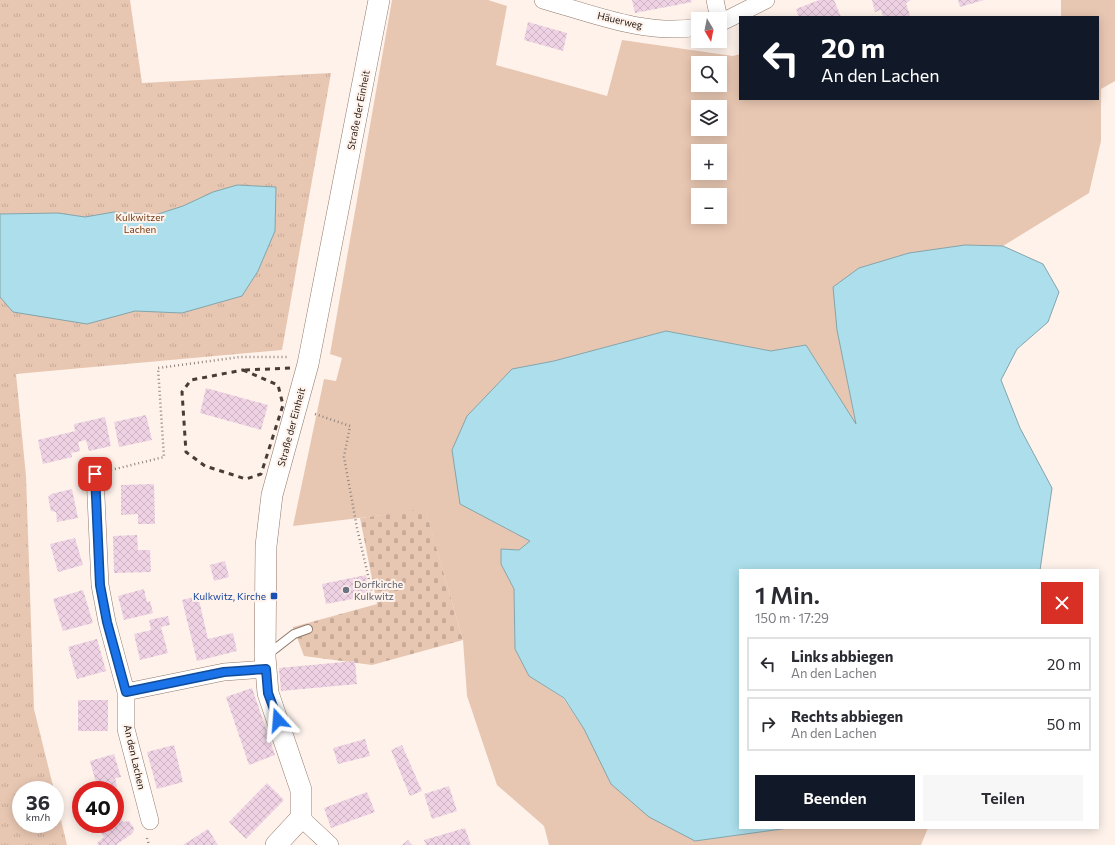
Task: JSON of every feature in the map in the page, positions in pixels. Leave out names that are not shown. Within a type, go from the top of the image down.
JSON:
[{"type":"street","name":"Straße der Einheit","points":[[301,818],[301,790],[268,693],[265,663],[266,538],[272,495],[310,356],[379,0]]},
{"type":"street","name":"Häuerweg","points":[[543,0],[635,26],[680,30],[691,28]]},
{"type":"street","points":[[715,0],[718,12]]},
{"type":"street","points":[[727,20],[766,0]]},
{"type":"street","name":"An den Lachen","points":[[95,474],[100,585],[107,622],[126,692],[126,728],[150,821]]},
{"type":"street","points":[[126,692],[265,663]]},
{"type":"street","points":[[276,845],[301,818],[330,845]]},
{"type":"lane","points":[[265,663],[294,634],[308,629]]},
{"type":"path","points":[[95,474],[164,457],[158,368],[240,357],[310,356]]},
{"type":"path","points":[[297,408],[350,426],[344,457],[357,528],[374,601]]},
{"type":"green space","name":"Kulkwitzer Lachen","points":[[0,0],[130,0],[142,83],[331,73],[282,350],[16,374],[26,476],[34,709],[52,781],[12,781],[12,833],[64,832],[67,845],[0,845]]},
{"type":"green space","points":[[392,0],[488,0],[507,6],[496,65],[607,96],[622,40],[733,56],[739,54],[739,100],[1099,100],[1099,16],[1061,16],[1061,0],[1115,0],[1115,81],[1101,89],[1101,141],[1089,193],[1003,246],[965,245],[837,330],[856,425],[806,345],[771,351],[666,331],[554,361],[512,369],[461,504],[530,541],[519,550],[501,549],[501,564],[514,589],[515,649],[529,676],[563,698],[584,729],[695,841],[782,829],[928,829],[921,845],[549,845],[544,826],[497,785],[467,696],[463,640],[425,510],[293,526],[324,379],[336,381],[342,358],[330,354]]},
{"type":"green space","points":[[425,509],[463,640],[372,665],[304,656],[293,627],[377,604],[360,518]]},
{"type":"water","points":[[237,185],[276,187],[275,231],[258,271],[242,296],[182,313],[135,311],[87,324],[13,312],[0,297],[0,214],[58,213],[85,217],[114,212],[155,215],[183,206],[213,192]]},
{"type":"water","points":[[965,245],[1003,246],[1043,264],[1059,292],[1048,322],[1017,349],[1001,380],[1020,428],[1052,488],[1040,569],[739,569],[739,829],[782,829],[695,841],[649,817],[611,784],[584,729],[564,698],[529,676],[515,649],[514,589],[501,564],[501,549],[519,550],[530,541],[460,504],[452,450],[467,416],[512,369],[554,361],[666,331],[771,351],[806,345],[856,424],[837,330],[833,287],[859,268],[909,253]]},
{"type":"building","points":[[632,0],[691,0],[692,2],[635,13]]},
{"type":"building","points":[[819,0],[834,0],[841,16],[799,16],[796,9]]},
{"type":"building","points":[[872,0],[911,0],[906,3],[910,16],[883,16],[881,10],[875,12]]},
{"type":"building","points":[[958,0],[984,0],[960,7]]},
{"type":"building","points":[[528,22],[567,33],[563,51],[524,40]]},
{"type":"building","points":[[206,388],[268,405],[261,430],[200,413]]},
{"type":"building","points":[[146,415],[152,440],[119,447],[114,422]]},
{"type":"building","points":[[105,417],[111,446],[89,451],[86,440],[78,442],[80,451],[71,453],[72,457],[43,464],[38,440],[75,431],[74,424]]},
{"type":"building","points":[[154,484],[155,524],[138,524],[138,514],[121,515],[121,485]]},
{"type":"building","points":[[72,489],[78,518],[57,522],[56,512],[51,511],[48,497],[51,494]]},
{"type":"building","points":[[137,535],[138,550],[150,550],[151,572],[114,573],[113,536]]},
{"type":"building","points":[[75,538],[83,565],[58,572],[50,544]]},
{"type":"building","points":[[225,561],[229,577],[214,581],[210,565]]},
{"type":"building","name":"Dorfkirche Kulkwitz","points":[[366,575],[369,596],[326,604],[322,584]]},
{"type":"building","points":[[144,589],[147,602],[150,601],[153,613],[124,620],[118,596]]},
{"type":"building","points":[[83,590],[93,623],[63,631],[53,599]]},
{"type":"building","points":[[198,596],[208,639],[233,633],[237,651],[197,661],[182,600]]},
{"type":"building","points":[[168,616],[170,625],[161,627],[168,653],[140,660],[134,634],[151,630],[149,620]]},
{"type":"building","points":[[97,639],[106,671],[77,679],[68,647]]},
{"type":"building","points":[[355,661],[357,684],[281,691],[279,668]]},
{"type":"building","points":[[252,688],[275,755],[249,765],[226,697]]},
{"type":"building","points":[[78,700],[108,700],[108,731],[78,731]]},
{"type":"building","points":[[365,739],[370,756],[338,764],[333,748]]},
{"type":"building","points":[[174,745],[183,782],[157,789],[147,752]]},
{"type":"building","points":[[402,745],[422,791],[410,796],[391,750]]},
{"type":"building","points":[[114,754],[121,777],[115,778],[116,781],[96,781],[90,761]]},
{"type":"building","points":[[267,783],[284,800],[246,839],[229,822]]},
{"type":"building","points":[[449,786],[457,811],[432,819],[424,794]]},
{"type":"building","points":[[367,792],[375,812],[331,828],[324,808]]},
{"type":"building","points":[[129,821],[134,828],[133,833],[116,845],[98,845],[97,843],[104,837],[101,833],[124,833],[124,822]]},
{"type":"building","points":[[465,828],[471,845],[426,845],[424,840]]},
{"type":"building","points":[[208,829],[218,845],[183,845]]},
{"type":"building","points":[[408,840],[412,845],[402,845]]},
{"type":"railway","points":[[245,370],[292,368]]},
{"type":"railway","points":[[243,370],[278,385],[283,405],[261,474],[246,479],[205,466],[186,452],[182,392],[191,380],[243,370]]},
{"type":"place","name":"Dorfkirche Kulkwitz","points":[[346,590]]},
{"type":"place","name":"Kulkwitz, Kirche","points":[[274,596]]},
{"type":"route","points":[[95,474],[100,585],[107,622],[126,692],[224,672],[266,669],[268,693],[278,720]]}]
